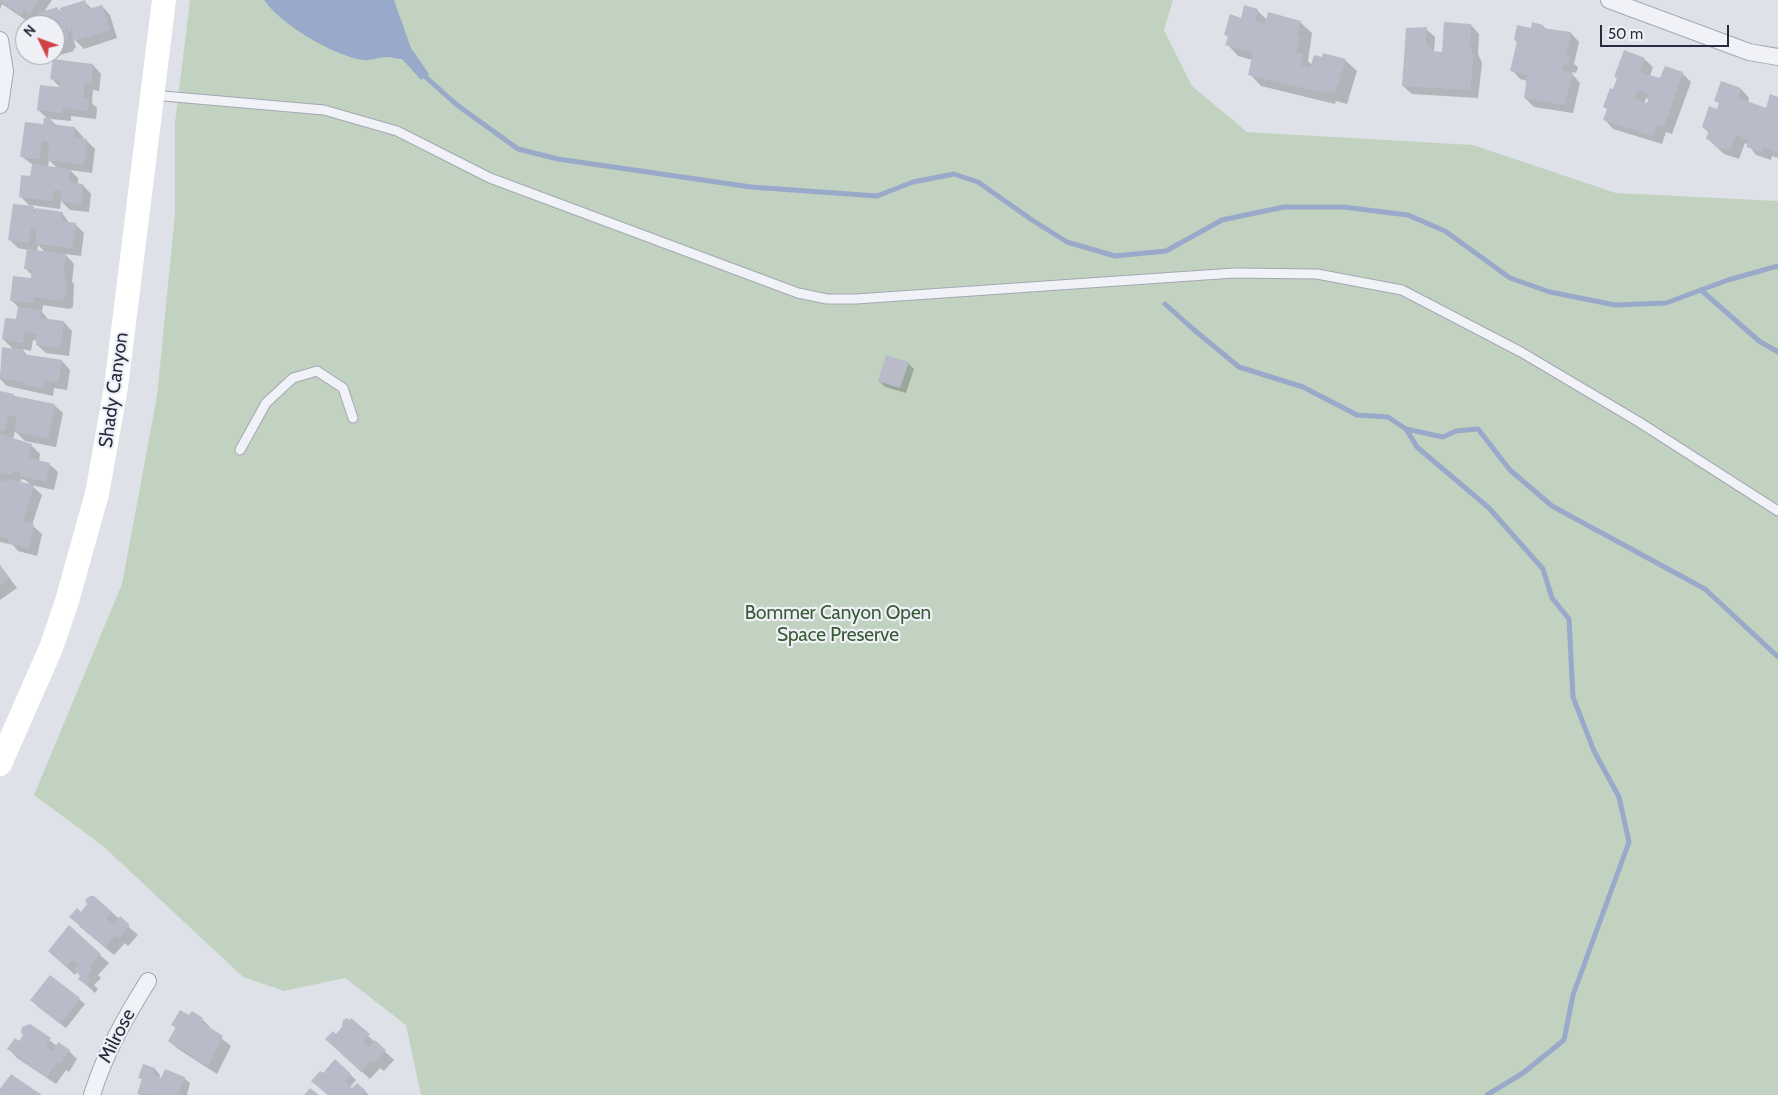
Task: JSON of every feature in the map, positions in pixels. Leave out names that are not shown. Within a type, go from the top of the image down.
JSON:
[{"type":"main road","name":"Shady Canyon","points":[[0,764],[51,648],[67,601],[96,494],[116,387],[164,0]]},
{"type":"street","points":[[1609,0],[1749,52],[1778,57]]},
{"type":"street","points":[[0,40],[5,72],[0,105]]},
{"type":"street","name":"Milrose","points":[[92,1095],[106,1056],[120,1027],[148,980]]},
{"type":"lane","points":[[152,95],[324,110],[397,131],[490,178],[789,290],[827,299],[856,300],[1234,273],[1317,274],[1402,290],[1521,352],[1639,422],[1778,511]]},
{"type":"lane","points":[[240,450],[266,403],[293,378],[318,371],[343,388],[353,418]]},
{"type":"green space","name":"Bommer Canyon Open Space Preserve","points":[[190,0],[1173,0],[1164,30],[1192,86],[1247,132],[1473,145],[1616,193],[1778,201],[1778,1095],[421,1095],[406,1025],[345,978],[284,991],[243,977],[103,846],[34,795],[122,584],[157,396],[175,214],[175,123]]},
{"type":"water","points":[[264,0],[394,0],[411,48],[429,74],[421,80],[402,59],[386,57],[363,60],[323,46],[282,19]]},
{"type":"building","points":[[0,0],[38,0],[30,13],[24,9],[21,15]]},
{"type":"building","points":[[85,0],[88,9],[102,5],[110,30],[74,41],[71,31],[68,32],[67,27],[65,28],[65,15],[38,15],[38,13],[57,7],[59,13],[61,12],[60,8]]},
{"type":"building","points":[[1244,5],[1258,9],[1255,21],[1265,24],[1268,12],[1301,21],[1297,35],[1300,36],[1296,52],[1303,54],[1300,65],[1310,68],[1314,55],[1322,57],[1323,53],[1346,59],[1335,93],[1324,91],[1324,93],[1248,75],[1253,52],[1225,45],[1228,36],[1224,35],[1230,14],[1241,18]]},
{"type":"building","points":[[1444,22],[1471,24],[1470,47],[1472,47],[1472,53],[1474,53],[1470,90],[1402,86],[1406,28],[1427,27],[1426,43],[1432,51],[1442,52]]},
{"type":"building","points":[[1532,22],[1543,25],[1543,28],[1571,32],[1566,56],[1570,57],[1568,65],[1564,64],[1562,71],[1573,73],[1565,105],[1524,98],[1527,75],[1510,71],[1517,41],[1514,40],[1517,25],[1531,28]]},
{"type":"building","points":[[65,28],[68,39],[65,40]]},
{"type":"building","points":[[1624,50],[1645,58],[1640,71],[1643,73],[1660,78],[1665,66],[1683,72],[1664,126],[1657,124],[1653,136],[1603,120],[1607,109],[1603,107],[1610,88],[1613,89],[1617,78],[1614,77]],"holes":[[[1637,90],[1650,95],[1647,103],[1634,99]]]},
{"type":"building","points":[[65,60],[93,64],[91,83],[85,82],[83,98],[89,98],[88,111],[63,108],[62,113],[37,110],[40,85],[59,87],[60,81],[50,79],[52,65],[65,65]]},
{"type":"building","points":[[1721,81],[1741,88],[1738,98],[1766,108],[1770,94],[1778,97],[1778,153],[1764,148],[1762,152],[1746,147],[1749,140],[1736,135],[1730,151],[1714,146],[1715,142],[1706,139],[1709,130],[1702,127],[1709,106],[1717,109],[1719,103],[1714,101]]},
{"type":"building","points":[[44,118],[51,118],[51,124],[75,127],[74,137],[87,139],[84,165],[47,160],[50,142],[42,141],[39,159],[20,157],[25,122],[43,124]]},
{"type":"building","points":[[32,164],[70,169],[69,182],[83,184],[81,204],[60,201],[62,191],[54,190],[52,201],[19,197],[21,175],[30,176]]},
{"type":"building","points":[[13,204],[34,206],[33,213],[35,213],[35,208],[63,212],[62,221],[76,223],[72,248],[36,244],[36,229],[31,228],[29,243],[8,240]]},
{"type":"building","points":[[27,249],[66,254],[63,274],[65,274],[66,289],[65,298],[61,301],[34,297],[33,303],[10,301],[13,276],[31,278],[32,270],[24,269]]},
{"type":"building","points":[[18,307],[41,310],[40,318],[64,321],[60,348],[36,345],[37,334],[24,332],[23,343],[2,339],[5,318],[16,319]]},
{"type":"building","points":[[2,347],[24,350],[23,354],[62,360],[58,382],[45,380],[44,388],[25,385],[25,382],[0,378]]},
{"type":"building","points":[[886,355],[909,362],[900,388],[878,381]]},
{"type":"building","points":[[0,391],[14,394],[14,400],[15,396],[55,404],[48,439],[15,432],[16,417],[8,415],[5,431],[0,430]]},
{"type":"building","points":[[0,434],[32,444],[29,458],[50,463],[46,482],[20,476],[21,473],[13,471],[12,475],[0,472]]},
{"type":"building","points":[[9,479],[34,485],[23,521],[34,524],[29,548],[8,543],[9,539],[0,536],[0,480],[8,482]]},
{"type":"building","points":[[0,566],[9,578],[0,585]]},
{"type":"building","points":[[90,896],[94,896],[112,912],[106,919],[113,924],[120,916],[130,925],[119,938],[115,935],[105,947],[69,917],[77,908],[81,912],[87,904],[85,900]]},
{"type":"building","points":[[69,925],[101,954],[90,966],[93,968],[87,976],[90,980],[86,985],[78,979],[80,976],[74,970],[78,965],[72,960],[66,967],[48,951]]},
{"type":"building","points":[[50,975],[80,998],[60,1024],[30,1000]]},
{"type":"building","points":[[180,1010],[189,1015],[192,1011],[203,1018],[201,1022],[223,1036],[208,1066],[168,1041],[176,1027],[171,1025]]},
{"type":"building","points":[[347,1018],[349,1020],[351,1018],[370,1034],[363,1042],[369,1047],[375,1040],[386,1050],[374,1063],[371,1060],[361,1072],[325,1039],[333,1031],[336,1034],[342,1027],[343,1020]]},
{"type":"building","points":[[30,1024],[51,1038],[46,1046],[53,1051],[58,1042],[70,1050],[60,1064],[57,1062],[47,1077],[7,1049],[15,1038],[19,1041],[23,1035],[21,1032],[22,1027]]},
{"type":"building","points":[[335,1059],[351,1074],[345,1081],[352,1088],[357,1083],[366,1091],[362,1095],[328,1095],[311,1081],[320,1071],[323,1073]]},
{"type":"building","points":[[143,1064],[155,1068],[153,1075],[161,1078],[165,1069],[185,1077],[178,1095],[137,1094],[142,1079],[138,1078]]},
{"type":"building","points":[[11,1074],[42,1095],[0,1095],[0,1089]]},
{"type":"building","points":[[310,1088],[319,1095],[304,1095]]},
{"type":"waterway","points":[[420,72],[457,105],[518,149],[558,159],[751,187],[877,196],[913,182],[954,174],[978,182],[1067,242],[1115,256],[1166,251],[1222,220],[1284,207],[1343,207],[1408,215],[1445,231],[1510,278],[1550,292],[1615,305],[1666,303],[1728,280],[1778,266]]},
{"type":"waterway","points":[[1701,290],[1759,341],[1778,352]]},
{"type":"waterway","points":[[1165,304],[1239,367],[1303,387],[1357,415],[1388,417],[1406,429],[1417,447],[1489,508],[1543,569],[1552,598],[1569,619],[1573,697],[1594,751],[1619,797],[1629,842],[1573,995],[1564,1040],[1523,1073],[1487,1095]]},
{"type":"waterway","points":[[1406,429],[1443,437],[1456,431],[1478,429],[1510,470],[1552,506],[1705,589],[1778,657]]}]
